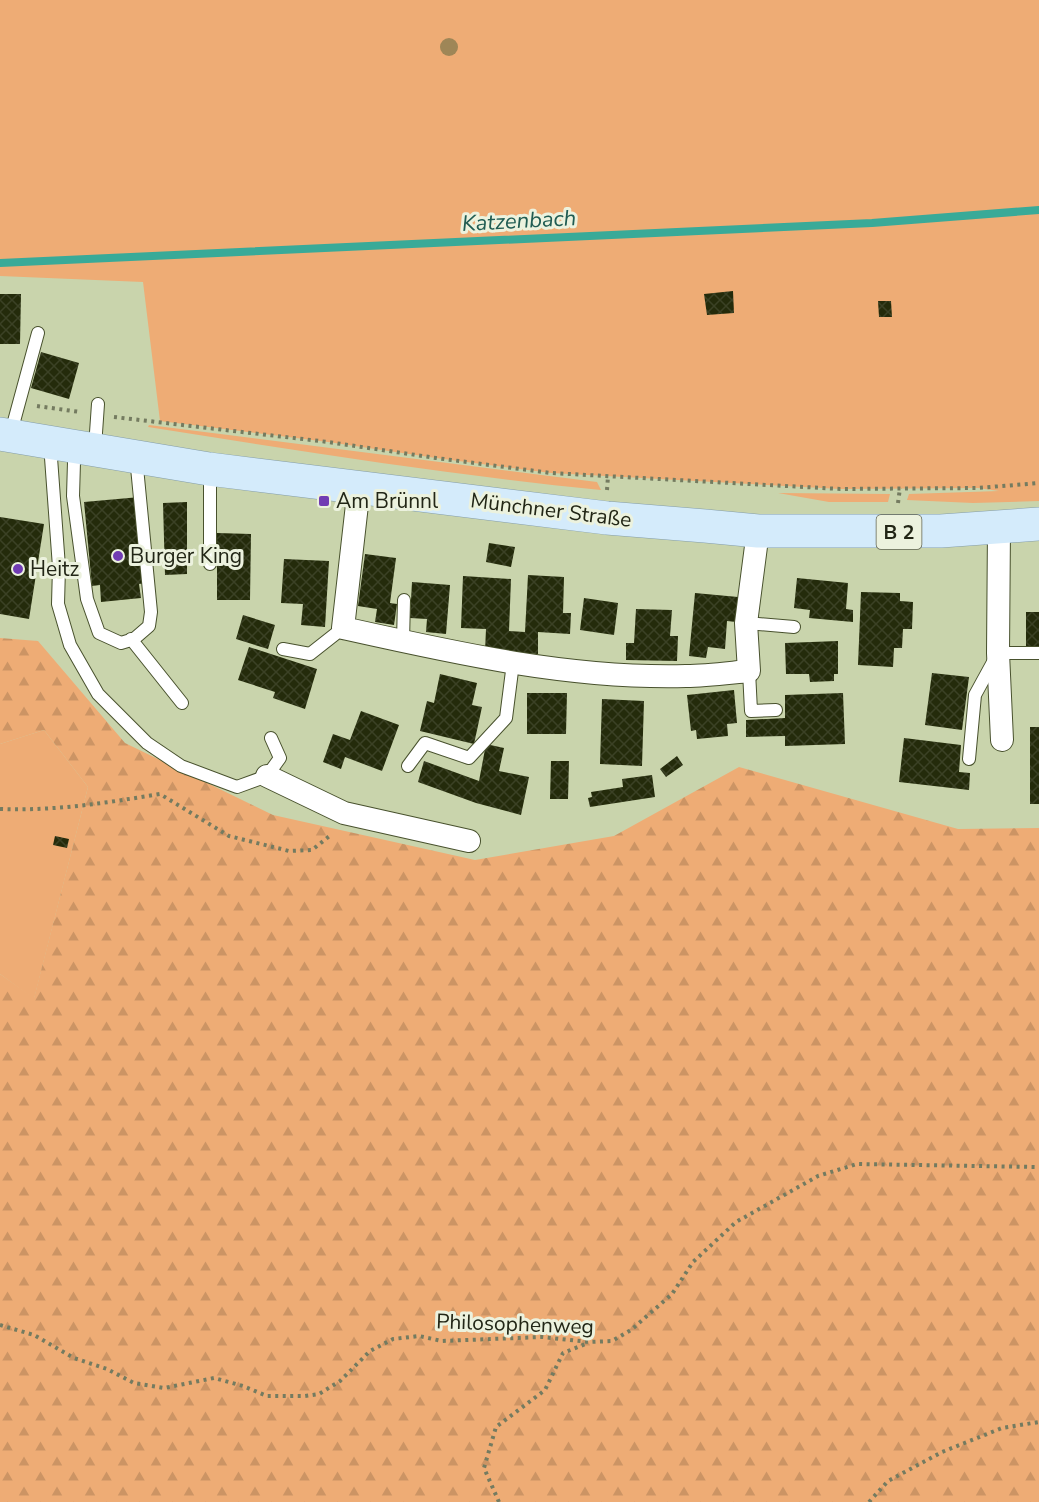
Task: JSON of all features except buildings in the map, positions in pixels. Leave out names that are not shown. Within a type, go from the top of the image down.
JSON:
[{"type":"main road","name":"Münchner Straße","points":[[5,435],[210,469],[607,518],[758,531],[941,531],[1039,524]]},
{"type":"street","points":[[359,487],[343,628],[513,663],[599,673],[686,676],[749,671],[746,623],[758,531]]},
{"type":"street","points":[[999,528],[998,653],[1002,740]]},
{"type":"street","points":[[267,776],[344,813],[470,841]]},
{"type":"lane","points":[[5,435],[20,403],[38,333]]},
{"type":"lane","points":[[98,404],[74,447],[59,567],[58,604],[70,645],[98,694],[147,743],[181,766],[237,787],[267,776],[279,758],[271,738]]},
{"type":"lane","points":[[74,447],[73,496],[87,599],[99,633],[121,643],[149,626],[151,612],[136,457]]},
{"type":"lane","points":[[210,469],[210,564]]},
{"type":"lane","points":[[403,641],[404,600]]},
{"type":"lane","points":[[746,623],[794,627]]},
{"type":"lane","points":[[283,649],[310,654],[343,628]]},
{"type":"lane","points":[[131,639],[182,703]]},
{"type":"lane","points":[[969,759],[975,695],[998,653],[1039,653]]},
{"type":"lane","points":[[408,766],[425,743],[469,758],[506,718],[513,663]]},
{"type":"lane","points":[[749,671],[751,711],[777,710]]},
{"type":"path","points":[[20,403],[90,414]]},
{"type":"path","points":[[113,417],[328,442],[551,473],[840,489],[978,488],[1039,483]]},
{"type":"path","points":[[607,492],[608,476]]},
{"type":"path","points":[[898,504],[900,489]]},
{"type":"path","points":[[0,809],[86,807],[160,794],[230,836],[289,851],[312,849],[334,832],[344,813]]},
{"type":"path","name":"Philosophenweg","points":[[0,1325],[34,1335],[74,1358],[107,1369],[134,1383],[164,1388],[214,1378],[267,1396],[319,1394],[340,1381],[370,1351],[393,1339],[419,1335],[442,1341],[542,1337],[589,1342],[612,1341],[631,1330],[672,1294],[693,1262],[736,1222],[818,1176],[857,1164],[1039,1167]]},
{"type":"path","points":[[499,1502],[484,1468],[496,1427],[545,1390],[563,1353],[589,1342]]},
{"type":"path","points":[[869,1502],[888,1481],[942,1452],[1002,1428],[1039,1422]]},
{"type":"green space","points":[[0,0],[1039,0],[1039,501],[973,503],[907,500],[909,494],[999,491],[978,488],[840,489],[551,473],[160,421],[143,282],[0,276]]},
{"type":"green space","points":[[149,425],[597,482],[601,490],[374,462],[148,427]]},
{"type":"green space","points":[[778,493],[890,494],[888,502],[829,502]]},
{"type":"green space","points":[[0,638],[38,641],[125,743],[273,815],[475,860],[614,836],[739,767],[958,829],[1039,828],[1039,1502],[0,1502],[0,974],[34,998],[88,787],[44,730],[0,744]]},
{"type":"green space","points":[[44,730],[88,787],[34,999],[0,974],[0,744]]},
{"type":"waterway","name":"Katzenbach","points":[[0,263],[872,223],[1039,210]]},
{"type":"place","name":"Am Brünnl","points":[[324,501]]},
{"type":"place","name":"Burger King","points":[[118,556]]},
{"type":"place","name":"Heitz","points":[[18,569]]}]
